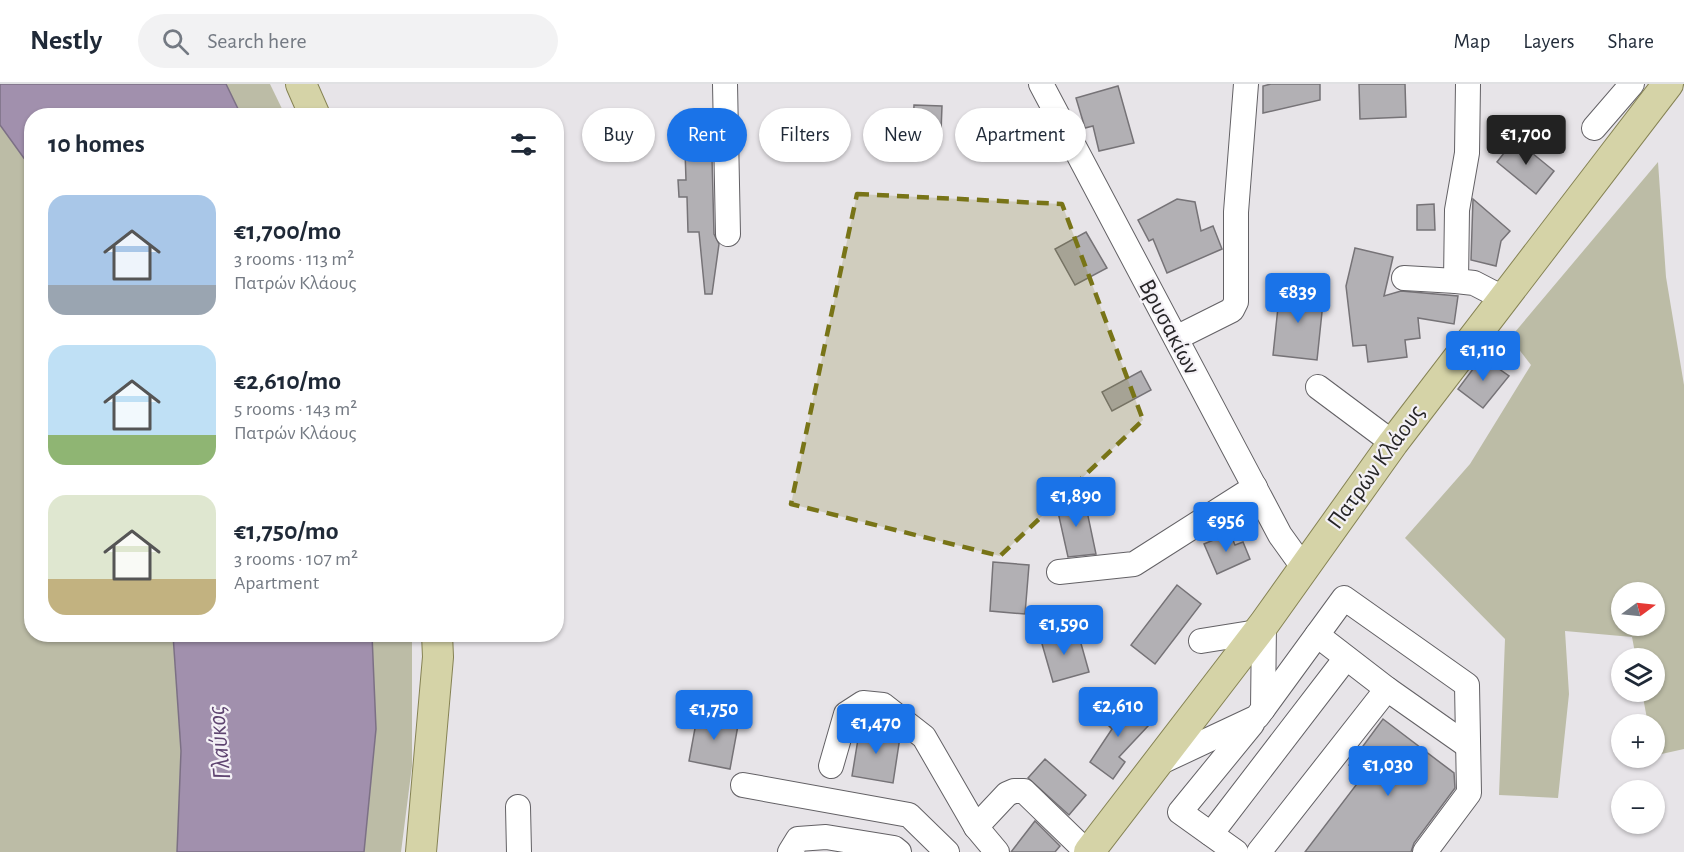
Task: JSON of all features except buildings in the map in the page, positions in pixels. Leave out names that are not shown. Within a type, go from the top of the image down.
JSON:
[{"type":"main road","points":[[301,84],[312,108]]},
{"type":"main road","name":"Πατρών Κλάους","points":[[1088,852],[1159,763],[1260,628],[1393,443],[1668,84]]},
{"type":"main road","points":[[421,852],[437,642]]},
{"type":"street","points":[[725,84],[728,234]]},
{"type":"street","name":"Βρυσακίων","points":[[1041,84],[1288,548],[1303,567]]},
{"type":"street","points":[[1176,338],[1232,310],[1236,302],[1236,212],[1246,84]]},
{"type":"street","points":[[1456,281],[1457,210],[1467,153],[1468,84]]},
{"type":"street","points":[[1594,128],[1632,84]]},
{"type":"street","points":[[1404,278],[1474,284],[1503,298]]},
{"type":"street","points":[[1318,387],[1393,443]]},
{"type":"street","points":[[1059,572],[1134,564],[1255,487]]},
{"type":"street","points":[[1236,852],[1180,812],[1260,713],[1344,598],[1467,685],[1469,793],[1425,852]]},
{"type":"street","points":[[1201,640],[1260,628],[1260,713]]},
{"type":"street","points":[[1317,635],[1387,689],[1468,746]]},
{"type":"street","points":[[1211,834],[1346,658]]},
{"type":"street","points":[[1259,852],[1387,689]]},
{"type":"street","points":[[831,766],[846,714],[863,703],[883,705],[924,737],[976,827],[997,852]]},
{"type":"street","points":[[1159,763],[1260,713]]},
{"type":"street","points":[[743,785],[909,815],[946,852]]},
{"type":"street","points":[[976,827],[1007,794],[1024,791],[1088,852]]},
{"type":"street","points":[[518,807],[519,852]]},
{"type":"street","points":[[790,852],[798,839],[826,837],[894,848],[899,852]]},
{"type":"highlighted area","points":[[857,194],[1062,204],[1143,420],[1000,556],[791,504]]},
{"type":"green space","points":[[226,84],[270,84],[282,108],[238,108]]},
{"type":"green space","points":[[0,125],[24,158],[24,642],[173,642],[181,751],[177,852],[0,852]]},
{"type":"green space","points":[[1658,162],[1666,277],[1684,385],[1684,749],[1665,753],[1665,714],[1646,714],[1644,702],[1665,702],[1665,648],[1634,648],[1632,637],[1621,636],[1665,636],[1665,582],[1611,582],[1611,635],[1565,631],[1569,694],[1558,798],[1499,795],[1505,639],[1405,538],[1470,464],[1531,365],[1510,338]]},
{"type":"green space","points":[[372,642],[412,642],[412,766],[401,852],[364,852],[376,729]]},
{"type":"water","points":[[0,84],[226,84],[238,108],[24,108],[24,158],[0,125]]},
{"type":"water","name":"Γλαύκος","points":[[173,642],[372,642],[376,729],[364,852],[177,852],[181,751]]}]
